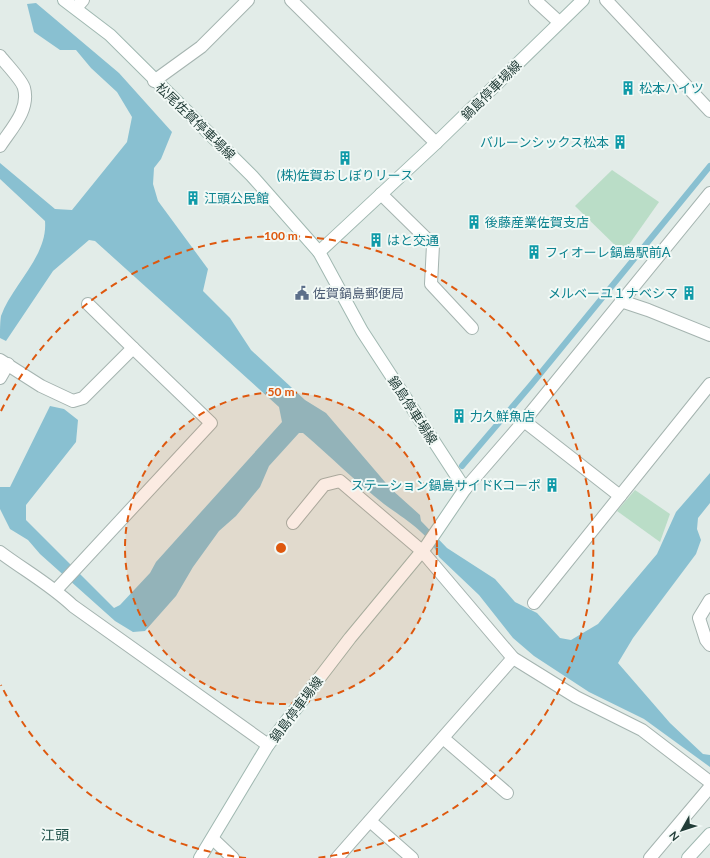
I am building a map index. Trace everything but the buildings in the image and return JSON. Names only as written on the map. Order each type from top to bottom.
[{"type":"street","name":"松尾佐賀停車場線","points":[[64,0],[80,4],[154,81],[252,176],[319,252]]},
{"type":"street","points":[[154,81],[201,47],[248,0]]},
{"type":"street","points":[[291,0],[436,143]]},
{"type":"street","points":[[536,0],[559,22]]},
{"type":"street","name":"鍋島停車場線","points":[[200,858],[213,839],[268,745],[350,638],[438,530],[465,488],[362,331],[319,252],[436,143],[583,0]]},
{"type":"street","points":[[606,0],[710,111]]},
{"type":"street","points":[[0,56],[24,87],[25,102],[21,114],[0,146]]},
{"type":"street","points":[[465,488],[524,421],[710,193]]},
{"type":"street","points":[[381,194],[433,245],[431,284],[472,328]]},
{"type":"street","points":[[621,301],[648,310],[710,335]]},
{"type":"street","points":[[59,587],[211,423],[88,304]]},
{"type":"street","points":[[0,378],[4,362],[41,386],[72,401],[83,398],[133,348]]},
{"type":"street","points":[[534,603],[710,384]]},
{"type":"street","points":[[524,421],[620,496]]},
{"type":"street","points":[[293,523],[324,485],[340,481],[424,548],[513,658],[576,698],[642,730],[710,782]]},
{"type":"street","points":[[0,552],[43,584],[59,587],[73,606],[268,745]]},
{"type":"street","points":[[710,600],[699,618],[706,640],[710,645]]},
{"type":"street","points":[[337,858],[513,658]]},
{"type":"street","points":[[443,738],[507,793]]},
{"type":"street","points":[[650,858],[710,787]]},
{"type":"street","points":[[370,821],[412,858]]},
{"type":"street","points":[[692,854],[710,834]]},
{"type":"street","points":[[213,839],[233,858]]},
{"type":"green space","points":[[612,170],[659,202],[623,253],[575,206]]},
{"type":"green space","points":[[635,490],[670,514],[660,542],[617,511]]},
{"type":"water","points":[[36,3],[119,73],[172,132],[161,159],[154,168],[153,184],[158,201],[208,269],[203,291],[230,318],[251,350],[305,400],[326,413],[391,489],[420,515],[421,521],[447,548],[495,579],[515,602],[537,613],[560,638],[571,640],[598,624],[657,554],[676,512],[710,473],[710,503],[698,518],[697,529],[701,540],[696,554],[633,638],[618,663],[670,723],[703,754],[710,755],[710,767],[644,719],[589,692],[534,656],[513,638],[479,595],[439,557],[435,548],[416,527],[374,496],[303,433],[299,433],[269,466],[260,487],[236,516],[219,531],[193,567],[176,596],[145,631],[133,632],[115,621],[40,554],[28,540],[10,529],[0,509],[0,487],[10,487],[50,406],[64,409],[78,420],[76,442],[26,505],[26,520],[114,608],[120,605],[150,573],[156,562],[282,422],[279,407],[95,241],[89,240],[53,271],[6,341],[0,338],[1,316],[6,304],[28,270],[41,246],[45,221],[0,179],[0,163],[55,209],[72,210],[127,142],[132,117],[117,92],[91,68],[76,50],[60,50],[34,32],[27,4]]},
{"type":"waterway","points":[[462,466],[531,385],[710,166]]},
{"type":"place","name":"松本ハイツ","points":[[628,88]]},
{"type":"place","name":"バルーンシックス松本","points":[[620,142]]},
{"type":"place","name":"(株)佐賀おしぼりリース","points":[[345,158]]},
{"type":"place","name":"江頭公民館","points":[[193,198]]},
{"type":"place","name":"後藤産業佐賀支店","points":[[474,222]]},
{"type":"place","name":"はと交通","points":[[376,240]]},
{"type":"place","name":"フィオーレ鍋島駅前A","points":[[534,252]]},
{"type":"place","name":"佐賀鍋島郵便局","points":[[302,293]]},
{"type":"place","name":"メルベーユ１ナベシマ","points":[[689,293]]},
{"type":"place","name":"力久鮮魚店","points":[[459,416]]},
{"type":"place","name":"ステーション鍋島サイドKコーポ","points":[[552,485]]},
{"type":"district","name":"江頭","points":[[55,835]]}]
